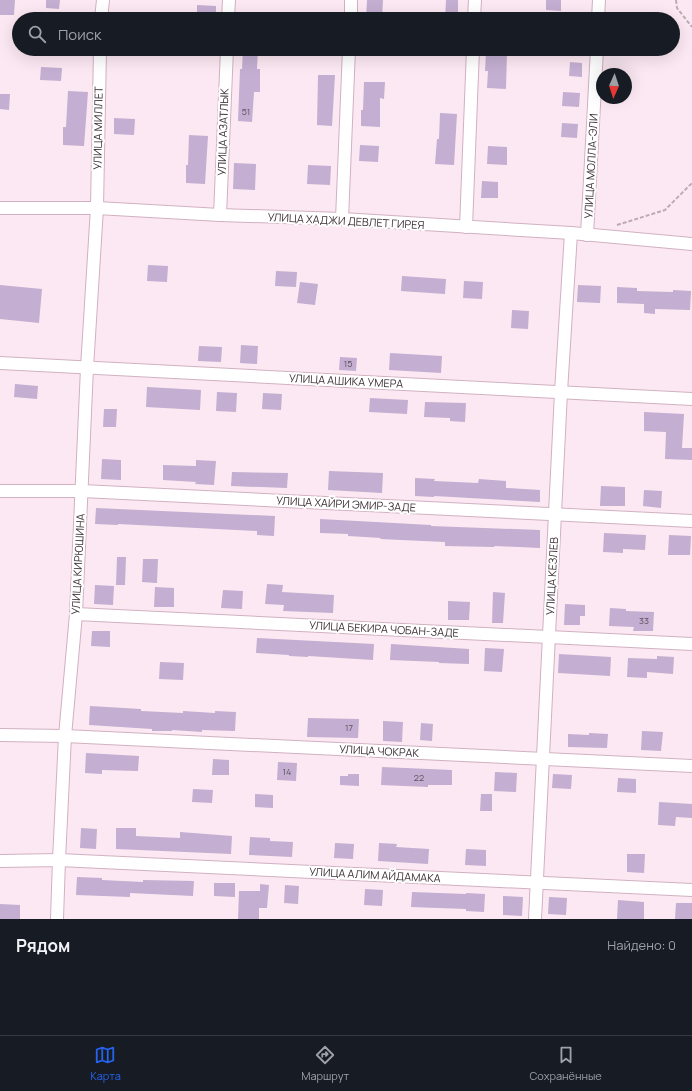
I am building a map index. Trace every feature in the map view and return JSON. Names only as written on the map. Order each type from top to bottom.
[{"type":"street","points":[[102,12],[103,0]]},
{"type":"street","points":[[228,0],[228,12]]},
{"type":"street","points":[[350,12],[351,0]]},
{"type":"street","points":[[474,12],[475,0]]},
{"type":"street","points":[[598,12],[599,0]]},
{"type":"street","name":"УЛИЦА МИЛЛЕТ","points":[[97,208],[100,56]]},
{"type":"street","name":"УЛИЦА АЗАТЛЫК","points":[[220,215],[227,56]]},
{"type":"street","points":[[342,219],[349,56]]},
{"type":"street","points":[[466,227],[473,56]]},
{"type":"street","name":"УЛИЦА МОЛЛА-ЭЛИ","points":[[587,235],[597,56]]},
{"type":"street","name":"УЛИЦА ХАДЖИ ДЕВЛЕТ ГИРЕЯ","points":[[0,208],[97,208],[220,215],[342,219],[571,233],[692,244]]},
{"type":"street","name":"УЛИЦА КИРЮШИНА","points":[[57,919],[66,736],[76,614],[87,368],[97,208]]},
{"type":"street","name":"УЛИЦА КЕЗЛЕВ","points":[[535,919],[561,392],[571,233]]},
{"type":"street","name":"УЛИЦА АШИКА УМЕРА","points":[[0,363],[692,399]]},
{"type":"street","name":"УЛИЦА ХАЙРИ ЭМИР-ЗАДЕ","points":[[0,491],[82,491],[692,521]]},
{"type":"street","name":"УЛИЦА БЕКИРА ЧОБАН-ЗАДЕ","points":[[76,614],[692,644]]},
{"type":"street","name":"УЛИЦА ЧОКРАК","points":[[0,735],[66,736],[692,766]]},
{"type":"street","name":"УЛИЦА АЛИМ АЙДАМАКА","points":[[0,861],[59,860],[692,890]]},
{"type":"path","points":[[676,0],[677,8],[692,27]]},
{"type":"path","points":[[616,226],[665,210],[692,183]]},
{"type":"building","points":[[0,0],[15,0],[14,12],[12,12],[12,15],[0,15]]},
{"type":"building","points":[[46,0],[60,0],[59,9],[46,8]]},
{"type":"building","points":[[367,0],[383,0],[382,12],[366,12]]},
{"type":"building","points":[[446,0],[458,0],[458,12],[445,12]]},
{"type":"building","points":[[546,0],[561,0],[561,11],[546,10]]},
{"type":"building","points":[[197,5],[216,6],[216,12],[197,12]]},
{"type":"building","points":[[243,56],[258,56],[257,69],[260,69],[260,92],[254,92],[252,122],[238,121],[240,69],[242,69]]},
{"type":"building","points":[[486,56],[507,56],[506,89],[487,88],[488,71],[485,71]]},
{"type":"building","points":[[570,62],[582,63],[582,77],[569,76]]},
{"type":"building","points":[[41,67],[62,68],[61,81],[40,80]]},
{"type":"building","points":[[318,75],[335,75],[332,126],[317,125]]},
{"type":"building","points":[[364,82],[385,82],[384,99],[380,98],[380,127],[361,126]]},
{"type":"building","points":[[68,91],[88,92],[84,146],[63,145],[63,127],[66,127]]},
{"type":"building","points":[[563,92],[580,93],[579,107],[562,106]]},
{"type":"building","points":[[0,94],[10,94],[9,110],[0,109]]},
{"type":"building","points":[[440,113],[457,114],[454,165],[435,164],[437,139],[439,139]]},
{"type":"building","points":[[114,118],[135,119],[134,135],[114,134]]},
{"type":"building","points":[[562,123],[578,124],[577,138],[561,137]]},
{"type":"building","points":[[189,135],[208,136],[205,184],[186,183]]},
{"type":"building","points":[[360,145],[379,146],[378,162],[359,161]]},
{"type":"building","points":[[488,146],[507,147],[507,165],[487,164]]},
{"type":"building","points":[[234,163],[256,164],[255,190],[233,189]]},
{"type":"building","points":[[308,165],[331,166],[330,185],[307,184]]},
{"type":"building","points":[[482,181],[498,182],[498,198],[481,198]]},
{"type":"building","points":[[148,265],[168,266],[167,282],[147,281]]},
{"type":"building","points":[[276,271],[297,272],[296,287],[275,286]]},
{"type":"building","points":[[402,276],[446,279],[445,294],[401,291]]},
{"type":"building","points":[[464,281],[483,282],[482,299],[463,298]]},
{"type":"building","points":[[300,282],[318,284],[315,305],[297,303]]},
{"type":"building","points":[[0,285],[42,289],[39,323],[0,319]]},
{"type":"building","points":[[578,285],[601,286],[600,303],[577,302]]},
{"type":"building","points":[[617,287],[637,288],[637,291],[691,291],[690,310],[655,309],[655,314],[644,313],[644,304],[617,303]]},
{"type":"building","points":[[512,310],[529,311],[528,329],[511,328]]},
{"type":"building","points":[[241,345],[258,346],[257,364],[240,363]]},
{"type":"building","points":[[199,346],[222,347],[221,362],[198,361]]},
{"type":"building","points":[[390,353],[442,356],[441,373],[389,370]]},
{"type":"building","points":[[340,357],[357,358],[356,371],[339,370]]},
{"type":"building","points":[[15,384],[38,386],[37,399],[14,397]]},
{"type":"building","points":[[147,387],[201,390],[200,410],[146,407]]},
{"type":"building","points":[[217,392],[237,393],[236,412],[216,411]]},
{"type":"building","points":[[263,393],[282,394],[281,410],[262,409]]},
{"type":"building","points":[[370,398],[408,400],[407,414],[369,412]]},
{"type":"building","points":[[425,402],[466,403],[465,422],[450,421],[450,418],[424,417]]},
{"type":"building","points":[[104,409],[117,409],[116,427],[103,427]]},
{"type":"building","points":[[644,412],[684,414],[682,448],[692,448],[692,460],[665,459],[666,432],[644,431]]},
{"type":"building","points":[[102,459],[121,460],[121,480],[101,479]]},
{"type":"building","points":[[196,460],[216,461],[214,485],[195,484],[196,482],[163,480],[163,465],[196,466]]},
{"type":"building","points":[[329,471],[383,473],[382,493],[328,490]]},
{"type":"building","points":[[232,472],[288,473],[287,488],[231,486]]},
{"type":"building","points":[[415,478],[435,479],[434,481],[478,483],[479,479],[506,481],[506,488],[540,490],[540,502],[415,496]]},
{"type":"building","points":[[601,486],[625,487],[625,506],[600,506]]},
{"type":"building","points":[[644,490],[662,491],[661,508],[643,506]]},
{"type":"building","points":[[96,508],[275,516],[274,536],[257,535],[257,531],[95,524]]},
{"type":"building","points":[[320,519],[431,526],[540,530],[540,548],[445,546],[445,542],[380,539],[381,538],[348,536],[348,534],[320,533]]},
{"type":"building","points":[[604,533],[646,535],[645,550],[623,549],[623,553],[603,552]]},
{"type":"building","points":[[669,535],[691,536],[690,555],[668,555]]},
{"type":"building","points":[[117,557],[126,557],[125,585],[116,585]]},
{"type":"building","points":[[143,559],[158,559],[157,583],[142,582]]},
{"type":"building","points":[[267,584],[283,585],[282,592],[334,595],[333,613],[283,611],[284,605],[265,604]]},
{"type":"building","points":[[95,585],[114,586],[113,605],[94,604]]},
{"type":"building","points":[[155,587],[174,588],[174,607],[154,607]]},
{"type":"building","points":[[223,590],[243,591],[242,609],[221,608]]},
{"type":"building","points":[[493,592],[505,593],[503,623],[492,623]]},
{"type":"building","points":[[448,601],[470,602],[469,620],[448,620]]},
{"type":"building","points":[[565,604],[585,605],[585,616],[580,616],[580,625],[564,625]]},
{"type":"building","points":[[610,608],[626,609],[626,611],[654,612],[653,631],[633,631],[634,627],[609,626]]},
{"type":"building","points":[[92,631],[110,631],[110,647],[91,646]]},
{"type":"building","points":[[257,638],[374,644],[373,660],[256,653]]},
{"type":"building","points":[[391,644],[469,649],[469,664],[390,660]]},
{"type":"building","points":[[485,648],[504,649],[502,672],[484,671]]},
{"type":"building","points":[[559,654],[611,657],[610,676],[558,673]]},
{"type":"building","points":[[657,656],[674,657],[673,674],[647,672],[647,678],[627,677],[628,658],[657,659]]},
{"type":"building","points":[[160,662],[184,663],[183,680],[159,679]]},
{"type":"building","points":[[90,706],[183,713],[183,711],[215,713],[215,711],[236,712],[235,731],[152,731],[152,729],[89,725]]},
{"type":"building","points":[[308,718],[359,719],[358,738],[307,737]]},
{"type":"building","points":[[383,721],[403,722],[402,742],[383,741]]},
{"type":"building","points":[[421,723],[433,724],[432,741],[420,740]]},
{"type":"building","points":[[642,731],[663,732],[661,751],[641,750]]},
{"type":"building","points":[[589,733],[608,734],[607,748],[568,747],[568,734],[589,735]]},
{"type":"building","points":[[86,753],[139,756],[138,771],[102,770],[102,774],[85,773]]},
{"type":"building","points":[[213,759],[229,760],[229,775],[212,775]]},
{"type":"building","points":[[278,762],[297,763],[296,781],[277,780]]},
{"type":"building","points":[[382,767],[452,770],[452,785],[428,785],[428,787],[381,785]]},
{"type":"building","points":[[495,772],[517,773],[516,792],[494,791]]},
{"type":"building","points":[[348,774],[359,774],[359,786],[340,785],[340,776],[348,776]]},
{"type":"building","points":[[553,774],[572,775],[571,789],[552,788]]},
{"type":"building","points":[[618,778],[636,779],[636,793],[617,792]]},
{"type":"building","points":[[193,789],[213,790],[212,803],[192,802]]},
{"type":"building","points":[[255,794],[273,795],[273,808],[255,807]]},
{"type":"building","points":[[481,794],[492,794],[492,811],[480,811]]},
{"type":"building","points":[[659,802],[692,804],[692,818],[676,817],[675,826],[658,825]]},
{"type":"building","points":[[81,828],[97,829],[96,849],[80,848]]},
{"type":"building","points":[[116,828],[136,828],[136,836],[180,838],[180,832],[232,836],[231,854],[116,849]]},
{"type":"building","points":[[250,837],[270,838],[270,841],[293,842],[292,857],[249,855]]},
{"type":"building","points":[[335,843],[354,844],[353,859],[334,858]]},
{"type":"building","points":[[379,843],[397,844],[396,847],[429,849],[428,864],[378,861]]},
{"type":"building","points":[[466,849],[486,850],[486,866],[465,865]]},
{"type":"building","points":[[627,854],[645,854],[644,873],[627,872]]},
{"type":"building","points":[[77,877],[143,882],[143,880],[194,881],[193,896],[130,893],[130,897],[76,895]]},
{"type":"building","points":[[214,883],[235,883],[235,897],[214,896]]},
{"type":"building","points":[[260,884],[269,885],[267,908],[259,908],[259,919],[238,919],[239,891],[260,891]]},
{"type":"building","points":[[285,885],[299,886],[298,904],[284,903]]},
{"type":"building","points":[[365,889],[383,890],[382,906],[364,905]]},
{"type":"building","points":[[412,892],[485,894],[484,912],[466,911],[466,909],[411,907]]},
{"type":"building","points":[[503,896],[523,897],[522,916],[503,915]]},
{"type":"building","points":[[549,897],[567,898],[566,915],[548,914]]},
{"type":"building","points":[[618,900],[644,902],[644,919],[617,919]]},
{"type":"building","points":[[676,903],[692,903],[692,919],[675,919]]},
{"type":"building","points":[[0,904],[20,905],[20,919],[0,919]]}]
